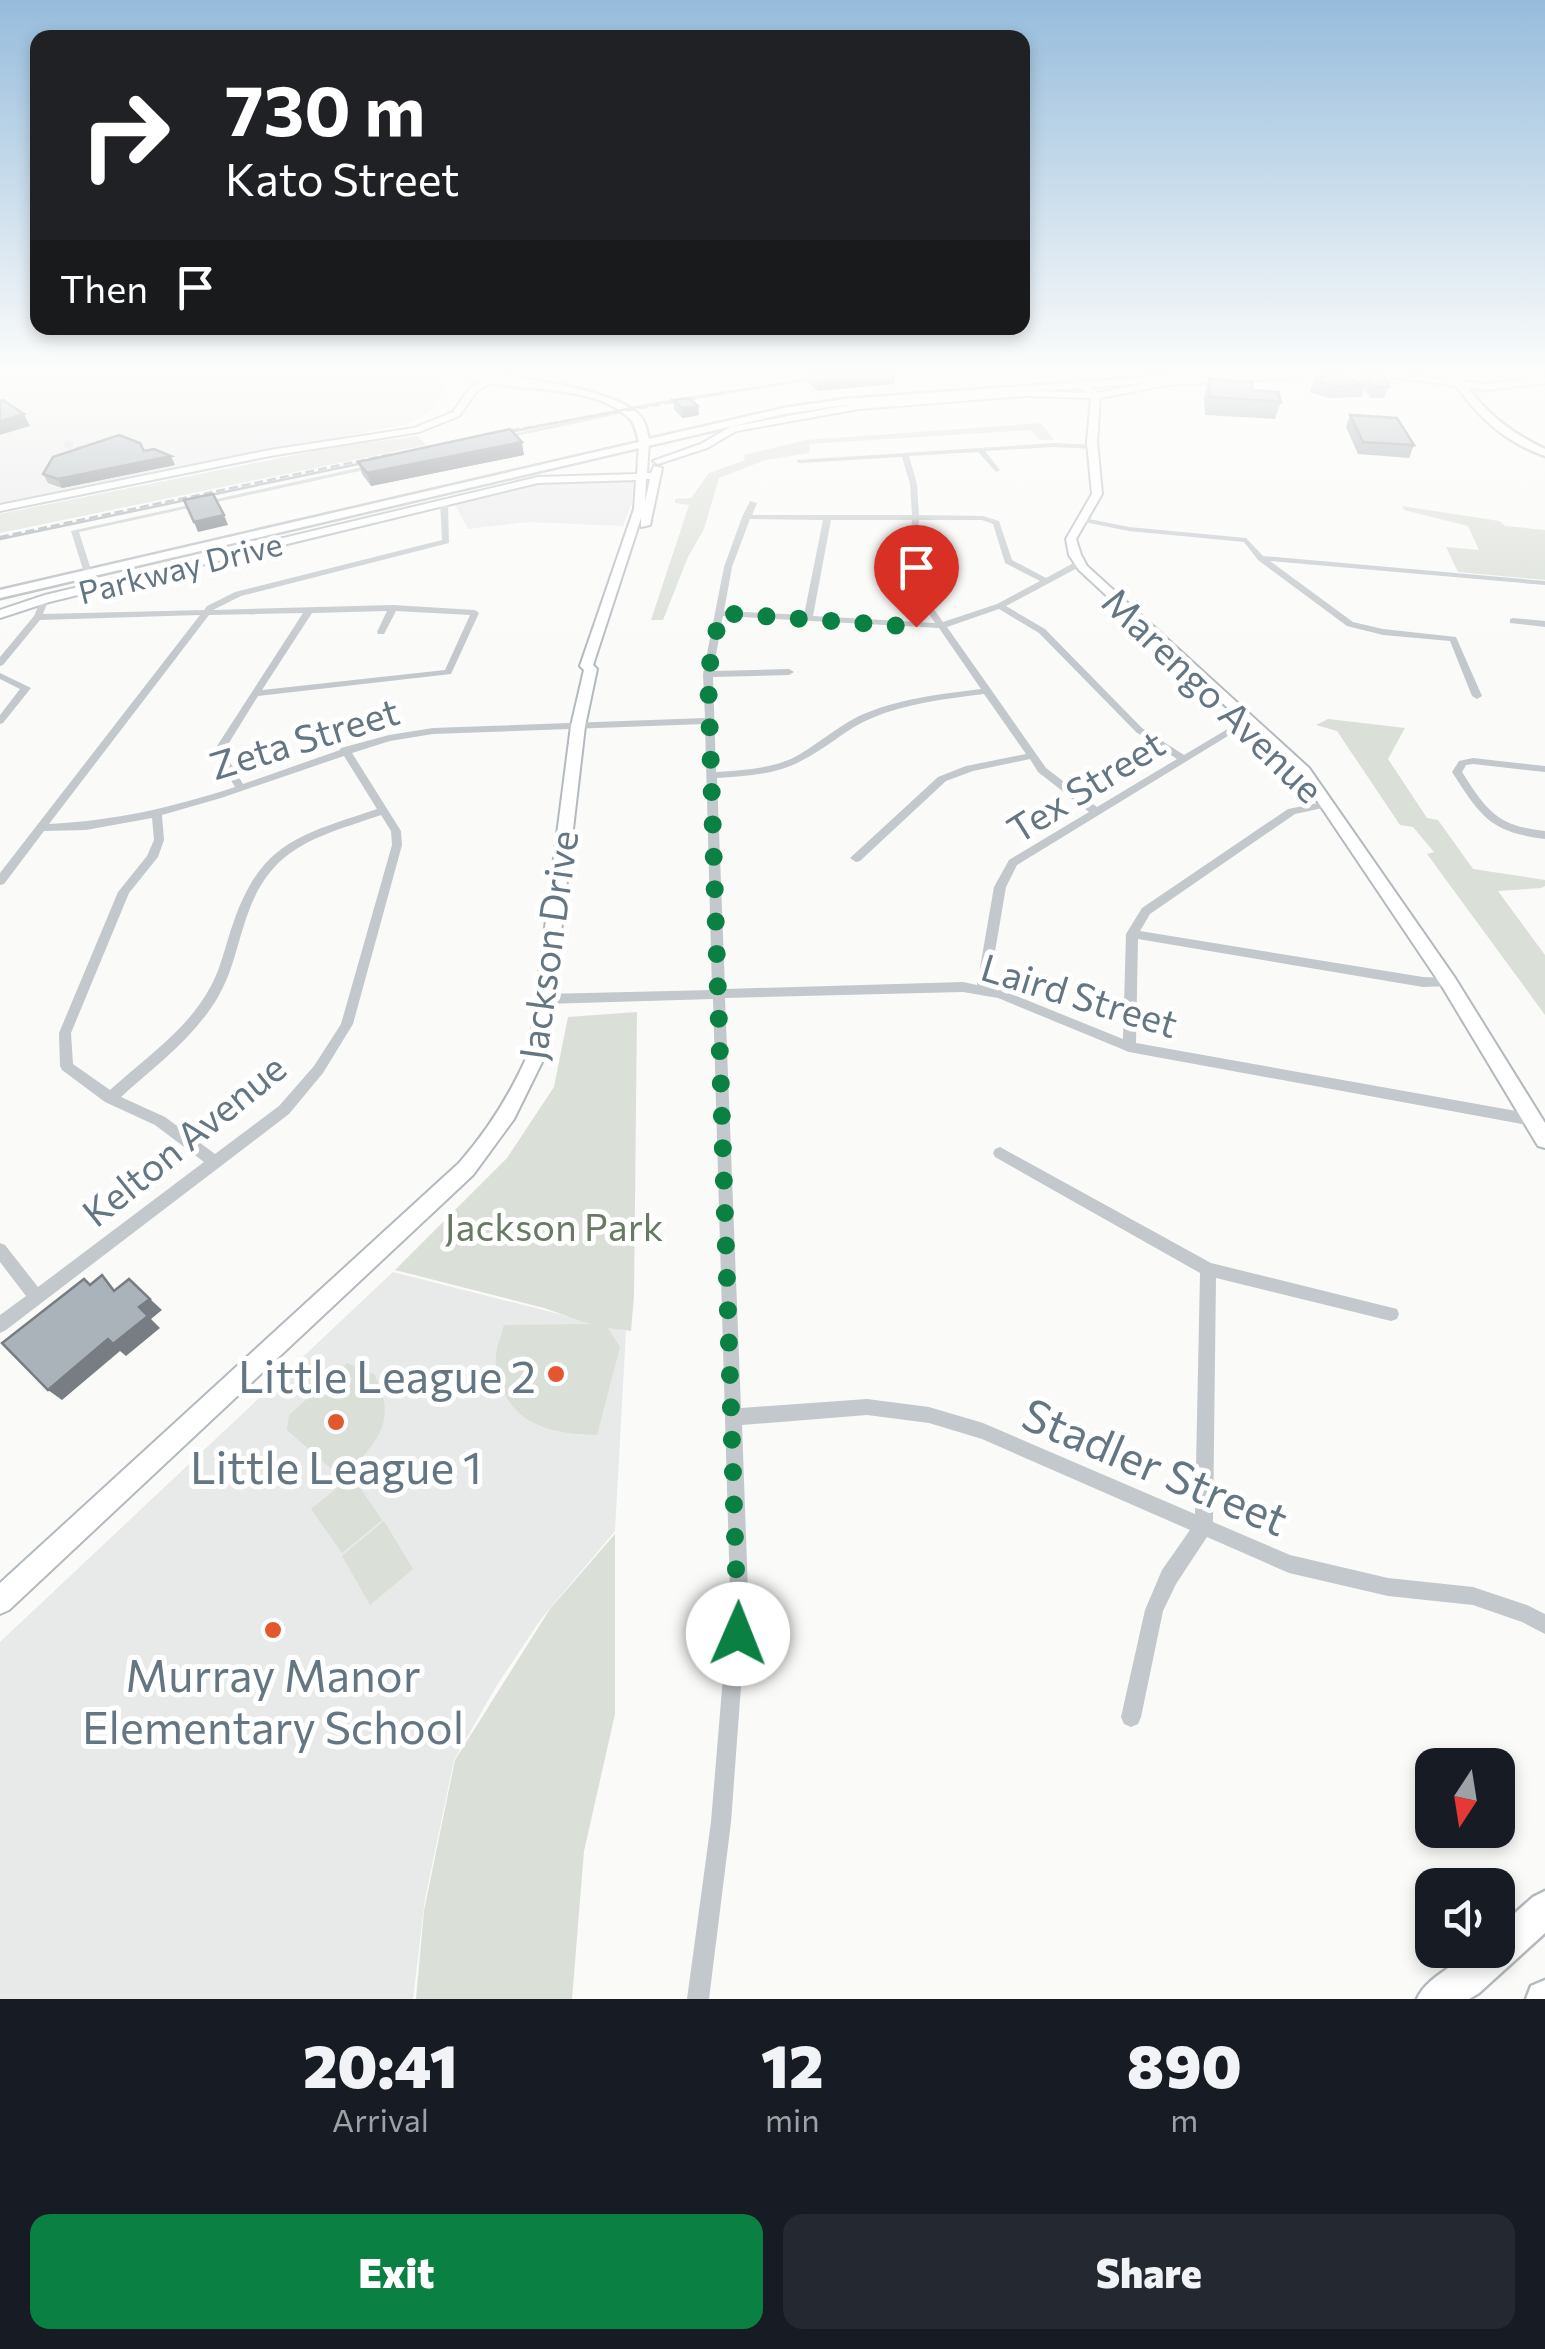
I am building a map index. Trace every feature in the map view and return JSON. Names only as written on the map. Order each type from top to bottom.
[{"type":"main road","points":[[0,594],[517,467]]},
{"type":"main road","points":[[0,586],[87,570]]},
{"type":"main road","points":[[1435,1999],[1466,1980],[1545,1909]]},
{"type":"street","points":[[0,508],[200,467]]},
{"type":"street","points":[[87,570],[75,530],[366,467]]},
{"type":"street","name":"Jackson Drive","points":[[591,669],[586,666],[640,508],[642,467]]},
{"type":"street","name":"Jackson Drive","points":[[591,669],[598,666],[650,510],[656,467]]},
{"type":"street","points":[[911,467],[916,518],[911,578],[940,626],[1032,756],[1056,784],[1095,811]]},
{"type":"street","name":"Marengo Avenue","points":[[1095,467],[1097,494],[1071,539],[1080,563],[1304,770],[1449,982],[1545,1140]]},
{"type":"street","name":"Parkway Drive","points":[[0,614],[547,478],[656,476]]},
{"type":"street","points":[[0,881],[205,614],[238,594],[446,541],[444,502]]},
{"type":"street","points":[[698,1999],[722,1822],[738,1634],[708,722],[708,674],[728,567],[750,510],[827,519],[989,519],[996,523],[1008,561],[1047,582]]},
{"type":"street","points":[[808,619],[827,519]]},
{"type":"street","points":[[1082,520],[1129,529],[1246,540],[1261,558],[1350,624],[1383,632],[1453,639],[1477,696]]},
{"type":"street","points":[[1261,558],[1545,583]]},
{"type":"street","points":[[720,613],[940,626],[1000,606],[1080,563]]},
{"type":"street","points":[[0,663],[38,617],[45,600]]},
{"type":"street","points":[[1000,606],[1042,630],[1139,730],[1182,759]]},
{"type":"street","points":[[38,617],[393,608],[475,613],[448,672],[254,694]]},
{"type":"street","points":[[381,632],[393,608]]},
{"type":"street","points":[[240,786],[226,764],[222,746],[308,610]]},
{"type":"street","points":[[1513,621],[1545,624]]},
{"type":"street","name":"Jackson Drive","points":[[0,1601],[332,1296],[492,1140],[524,1088],[538,1052],[578,726],[591,669]]},
{"type":"street","points":[[708,674],[788,672]]},
{"type":"street","points":[[0,676],[26,688],[0,721]]},
{"type":"street","points":[[710,776],[791,763],[842,728],[872,714],[986,691]]},
{"type":"street","name":"Tex Street","points":[[982,990],[1004,875],[1026,852],[1250,720]]},
{"type":"street","name":"Zeta Street","points":[[41,828],[104,826],[157,815],[345,750],[433,731],[708,722]]},
{"type":"street","name":"Kelton Avenue","points":[[0,1324],[300,1094],[327,1060],[347,1024],[397,846],[396,832],[345,750]]},
{"type":"street","points":[[856,858],[942,779],[970,768],[1032,756]]},
{"type":"street","points":[[1545,769],[1473,760],[1463,763],[1457,772],[1491,822],[1508,830],[1545,835]]},
{"type":"street","points":[[1129,1047],[1132,934],[1146,910],[1292,811],[1328,804]]},
{"type":"street","points":[[110,1098],[194,1020],[210,1000],[222,976],[250,889],[266,866],[296,844],[383,811]]},
{"type":"street","points":[[157,815],[159,840],[155,850],[124,892],[65,1033],[67,1066],[110,1098],[160,1121],[214,1162]]},
{"type":"street","points":[[1132,934],[1422,982],[1449,982]]},
{"type":"street","name":"Laird Street","points":[[545,999],[982,990],[1129,1047],[1533,1120]]},
{"type":"street","points":[[1000,1153],[1208,1270],[1392,1314]]},
{"type":"street","points":[[0,1250],[36,1296]]},
{"type":"street","points":[[1131,1717],[1154,1610],[1168,1577],[1204,1526],[1208,1270]]},
{"type":"street","name":"Stadler Street","points":[[732,1417],[867,1407],[929,1415],[983,1432],[1289,1564],[1388,1588],[1474,1596],[1527,1614],[1545,1625]]},
{"type":"shaded area","points":[[0,467],[187,467],[0,504]]},
{"type":"shaded area","points":[[556,480],[633,481],[632,502],[623,526],[528,522],[468,529],[454,503]]},
{"type":"shaded area","name":"Murray Manor Elementary School","points":[[393,1272],[626,1331],[615,1531],[541,1619],[454,1760],[425,1899],[413,1999],[0,1999],[0,1642]]},
{"type":"green space","points":[[234,467],[318,467],[0,533],[0,514]]},
{"type":"green space","points":[[725,467],[746,467],[719,478],[704,529],[688,557],[663,620],[651,620],[689,505],[675,503],[675,499],[691,498],[709,473]]},
{"type":"green space","points":[[1402,506],[1545,530],[1545,580],[1458,572],[1446,547],[1479,550],[1468,526],[1404,510]]},
{"type":"green space","points":[[1328,719],[1405,728],[1388,759],[1427,818],[1438,820],[1473,869],[1545,880],[1541,888],[1498,891],[1545,955],[1545,1015],[1427,854],[1434,852],[1413,827],[1400,825],[1337,731],[1316,725]]},
{"type":"green space","name":"Jackson Park","points":[[637,1012],[631,1331],[608,1328],[620,1347],[597,1435],[561,1432],[531,1421],[508,1400],[496,1365],[498,1345],[504,1325],[590,1324],[544,1308],[395,1270],[507,1158],[554,1087],[568,1017]]},
{"type":"green space","name":"Little League 1","points":[[347,1363],[374,1374],[385,1407],[374,1442],[344,1480],[287,1430],[289,1415]]},
{"type":"green space","points":[[352,1476],[382,1520],[342,1553],[311,1509]]},
{"type":"green space","points":[[384,1521],[413,1569],[370,1605],[342,1556]]},
{"type":"green space","points":[[615,1534],[615,1714],[584,1851],[572,1999],[416,1999],[424,1911],[455,1760],[550,1609]]},
{"type":"building","points":[[47,467],[116,467],[58,479],[43,474]]},
{"type":"building","points":[[362,467],[396,467],[367,473]]},
{"type":"building","points":[[213,494],[224,515],[194,522],[184,500]]},
{"type":"building","points":[[102,1275],[114,1291],[129,1279],[150,1299],[139,1307],[148,1316],[113,1344],[108,1339],[48,1390],[2,1343],[84,1279],[90,1285]]},
{"type":"tram line","points":[[0,539],[343,467]]},
{"type":"railway","points":[[0,537],[329,467]]},
{"type":"place","name":"Little League 2","points":[[556,1374]]},
{"type":"place","name":"Little League 1","points":[[336,1422]]},
{"type":"place","name":"Murray Manor Elementary School","points":[[273,1630]]},
{"type":"route","points":[[738,1634],[740,1592],[708,674],[720,613],[916,627]]}]
